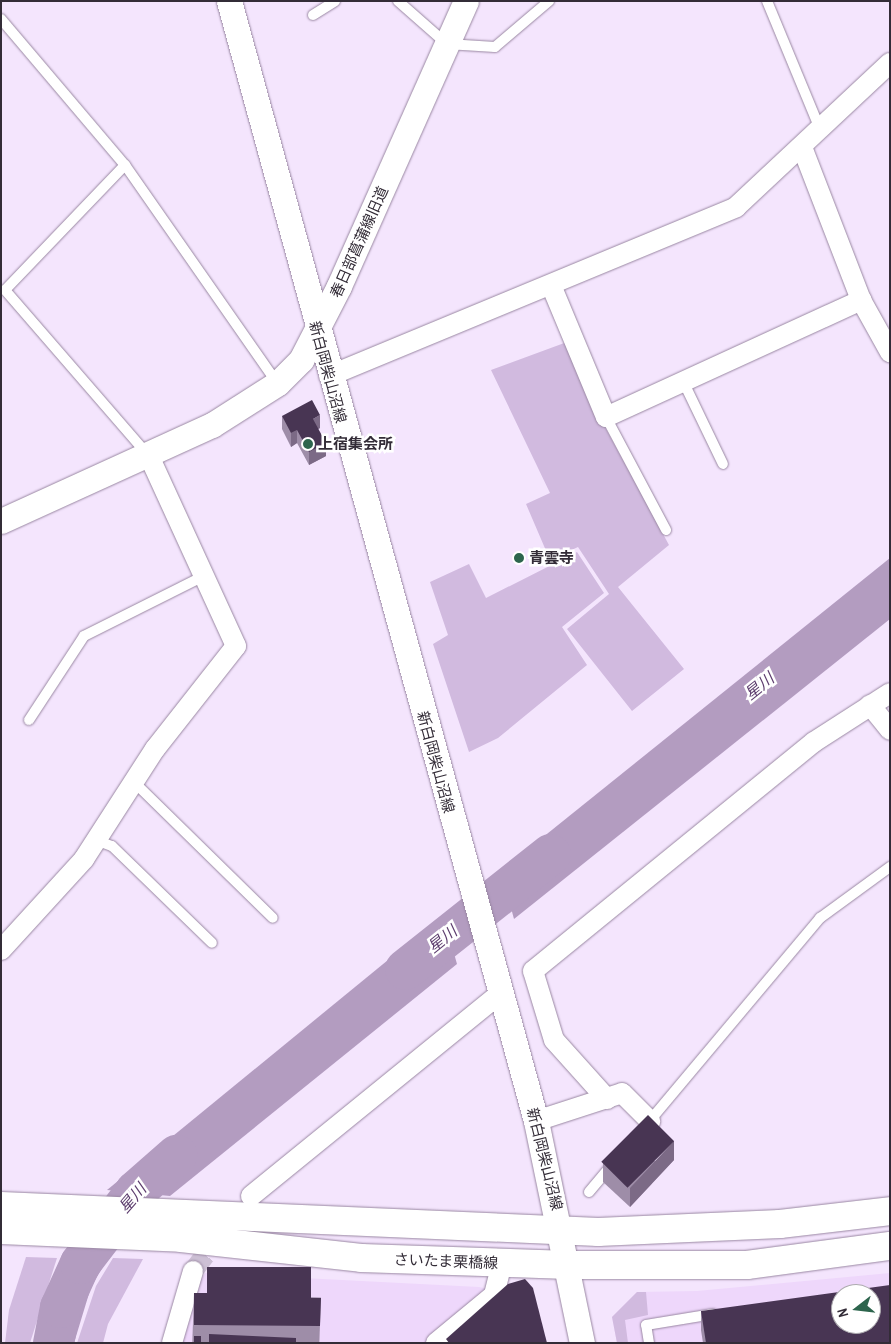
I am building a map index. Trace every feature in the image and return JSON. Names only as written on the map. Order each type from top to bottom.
[{"type":"main road","points":[[1,1206],[202,1217],[562,1232],[732,1228],[890,1211]]},
{"type":"main road","name":"さいたま栗橋線","points":[[1,1230],[181,1238],[361,1258],[569,1265],[747,1265],[890,1246]]},
{"type":"street","name":"新白岡柴山沼線","points":[[229,1],[317,334],[536,1121],[569,1265],[582,1343]]},
{"type":"street","name":"春日部菖蒲線旧道","points":[[1,521],[212,425],[278,383],[301,360],[317,334],[466,1]]},
{"type":"street","points":[[329,376],[736,207],[890,63]]},
{"type":"street","points":[[802,147],[861,300],[890,352]]},
{"type":"street","points":[[551,285],[606,416],[861,300]]},
{"type":"street","points":[[1,950],[96,840],[134,782],[236,646],[148,454]]},
{"type":"street","points":[[607,1099],[554,1040],[533,971],[814,742],[890,694]]},
{"type":"street","points":[[870,705],[890,730]]},
{"type":"street","points":[[251,1196],[498,986]]},
{"type":"street","points":[[536,1121],[622,1093],[644,1128]]},
{"type":"street","points":[[436,1343],[494,1295],[502,1263]]},
{"type":"street","points":[[172,1343],[192,1271]]},
{"type":"lane","points":[[313,16],[334,1]]},
{"type":"lane","points":[[398,1],[447,44],[495,47],[549,1]]},
{"type":"lane","points":[[767,1],[820,129]]},
{"type":"lane","points":[[1,19],[125,165],[278,383]]},
{"type":"lane","points":[[125,165],[5,290],[148,454]]},
{"type":"lane","points":[[683,381],[723,464]]},
{"type":"lane","points":[[606,416],[666,530]]},
{"type":"lane","points":[[29,720],[84,636],[204,576]]},
{"type":"lane","points":[[134,782],[273,918]]},
{"type":"lane","points":[[96,840],[112,846],[212,943]]},
{"type":"lane","points":[[644,1128],[820,918],[890,867]]},
{"type":"lane","points":[[589,1192],[620,1156]]},
{"type":"lane","points":[[649,1343],[646,1325],[730,1312]]},
{"type":"shaded area","points":[[567,342],[599,416],[669,545],[618,587],[684,669],[632,711],[567,629],[609,594],[578,547],[550,560],[526,504],[550,493],[491,370]]},
{"type":"shaded area","points":[[577,552],[604,593],[562,627],[587,665],[498,738],[469,752],[433,644],[448,635],[430,582],[469,564],[486,598]]},
{"type":"shaded area","points":[[26,1257],[57,1258],[30,1343],[5,1343],[9,1310]]},
{"type":"shaded area","points":[[113,1258],[143,1259],[108,1324],[103,1343],[77,1343],[96,1286]]},
{"type":"shaded area","points":[[205,1273],[479,1287],[513,1294],[547,1343],[181,1343],[196,1287]]},
{"type":"shaded area","points":[[890,1273],[890,1343],[617,1343],[612,1317],[637,1292],[697,1291]]},
{"type":"shaded area","points":[[637,1292],[646,1292],[648,1315],[625,1320],[628,1343],[617,1343],[612,1317]]},
{"type":"water","points":[[890,558],[890,619],[514,919],[501,871]]},
{"type":"water","points":[[443,915],[457,964],[170,1196],[107,1190]]},
{"type":"water","points":[[64,1259],[107,1260],[91,1287],[74,1343],[37,1343]]},
{"type":"building","points":[[312,400],[320,415],[313,419],[326,443],[309,452],[297,430],[291,433],[282,416]]},
{"type":"building","points":[[648,1115],[674,1141],[627,1188],[601,1162]]},
{"type":"building","points":[[207,1267],[311,1267],[311,1298],[321,1298],[320,1326],[194,1325],[194,1293],[207,1293]]},
{"type":"building","points":[[525,1279],[533,1288],[547,1343],[449,1343],[446,1339],[508,1284]]},
{"type":"building","points":[[890,1285],[890,1343],[706,1343],[701,1311],[831,1293],[831,1334],[881,1334],[881,1286]]},
{"type":"building","points":[[209,1334],[296,1338],[296,1343],[209,1343]]},
{"type":"building","points":[[194,1336],[201,1336],[201,1343],[194,1343]]},
{"type":"waterway","name":"星川","points":[[405,969],[550,854]]},
{"type":"waterway","name":"星川","points":[[53,1343],[60,1307],[80,1263],[135,1191],[176,1155]]},
{"type":"tunnel","points":[[193,1271],[222,1233]]},
{"type":"place","name":"上宿集会所","points":[[308,444]]},
{"type":"place","name":"青雲寺","points":[[519,558]]}]
